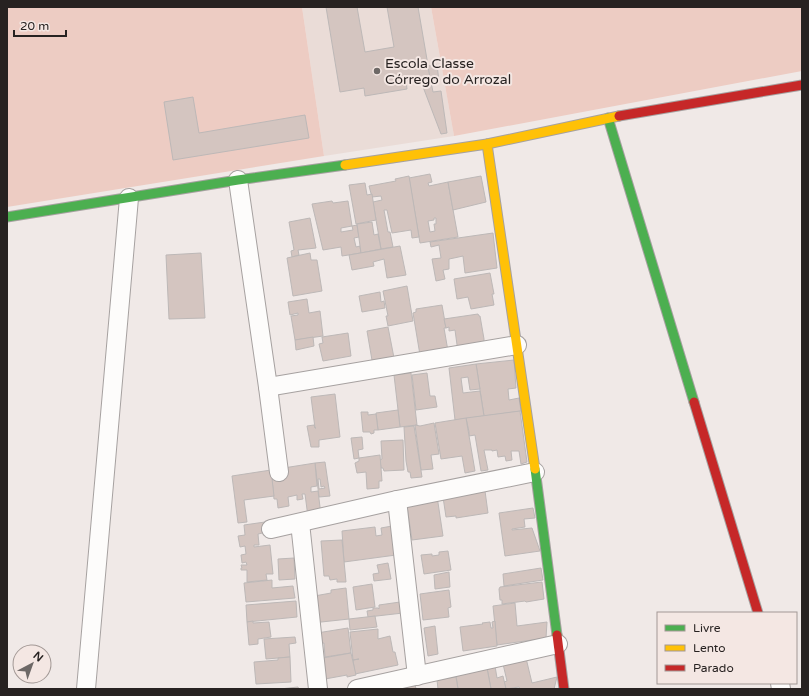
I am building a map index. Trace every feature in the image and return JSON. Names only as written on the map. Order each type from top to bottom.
[{"type":"street","points":[[7,217],[238,180],[487,144],[608,118],[802,85]]},
{"type":"street","points":[[608,118],[758,612]]},
{"type":"street","points":[[487,144],[536,472],[564,689]]},
{"type":"street","points":[[238,180],[279,472]]},
{"type":"street","points":[[86,689],[129,198]]},
{"type":"street","points":[[268,387],[517,345]]},
{"type":"street","points":[[271,529],[398,500],[536,472]]},
{"type":"street","points":[[398,500],[417,676]]},
{"type":"street","points":[[300,523],[318,689]]},
{"type":"street","points":[[357,689],[558,644]]},
{"type":"shaded area","points":[[7,7],[302,7],[324,156],[7,207]]},
{"type":"shaded area","name":"Escola Classe Córrego do Arrozal","points":[[302,7],[431,7],[454,136],[324,156]]},
{"type":"shaded area","points":[[431,7],[802,7],[802,71],[454,136]]},
{"type":"building","points":[[326,7],[357,7],[365,52],[394,47],[387,7],[418,7],[430,77],[406,81],[407,89],[365,96],[364,88],[340,92]]},
{"type":"building","points":[[437,65],[439,81],[431,82],[433,92],[441,91],[447,133],[441,134],[420,79],[430,77],[428,66]]},
{"type":"building","points":[[193,97],[199,133],[305,115],[309,138],[173,160],[164,102]]},
{"type":"building","points":[[430,174],[432,182],[428,183],[429,186],[448,182],[458,237],[420,243],[409,178]],"holes":[[[436,218],[436,224],[434,224],[435,231],[430,232],[428,221]]]},
{"type":"building","points":[[409,176],[419,237],[412,238],[411,230],[392,233],[387,210],[384,210],[388,232],[390,232],[393,247],[381,249],[373,202],[382,200],[381,196],[372,197],[369,186],[396,181],[395,179]]},
{"type":"building","points":[[481,176],[486,202],[453,210],[448,182]]},
{"type":"building","points":[[365,183],[367,195],[372,194],[376,220],[356,224],[349,185]]},
{"type":"building","points":[[332,201],[333,203],[348,201],[352,226],[357,225],[359,237],[354,238],[356,247],[360,246],[361,253],[342,256],[341,247],[323,250],[312,204]],"holes":[[[352,226],[353,230],[341,232],[341,228]]]},
{"type":"building","points":[[310,218],[316,248],[298,250],[299,255],[292,257],[291,251],[294,250],[289,222]]},
{"type":"building","points":[[372,222],[374,235],[378,234],[381,249],[361,253],[357,224]]},
{"type":"building","points":[[493,233],[497,268],[465,273],[463,256],[449,259],[449,269],[443,270],[445,279],[436,281],[432,259],[441,258],[439,245],[431,247],[430,242]]},
{"type":"building","points":[[400,246],[406,275],[387,278],[384,259],[373,262],[374,266],[352,270],[349,255]]},
{"type":"building","points":[[201,253],[205,318],[169,319],[166,255]]},
{"type":"building","points":[[310,253],[311,260],[317,260],[322,291],[293,296],[287,258]]},
{"type":"building","points":[[490,273],[494,294],[492,294],[494,305],[471,309],[468,297],[457,299],[454,279]]},
{"type":"building","points":[[407,286],[413,321],[388,326],[386,316],[388,316],[383,291]]},
{"type":"building","points":[[380,292],[381,302],[384,301],[385,308],[362,312],[359,296]]},
{"type":"building","points":[[307,299],[309,313],[320,311],[323,336],[295,340],[291,316],[298,315],[298,313],[290,315],[288,302]]},
{"type":"building","points":[[442,305],[448,351],[421,361],[413,313],[416,312],[416,309]]},
{"type":"building","points":[[478,314],[480,316],[484,339],[484,350],[458,352],[455,330],[449,331],[449,327],[446,328],[444,319]]},
{"type":"building","points":[[388,327],[395,363],[373,366],[367,331]]},
{"type":"building","points":[[348,333],[351,356],[323,361],[319,344],[323,343],[322,337]]},
{"type":"building","points":[[313,337],[314,346],[296,350],[295,340]]},
{"type":"building","points":[[514,360],[516,388],[508,389],[509,400],[519,398],[521,411],[484,416],[476,364]]},
{"type":"building","points":[[476,364],[480,389],[470,390],[468,377],[461,378],[463,393],[480,391],[484,416],[455,420],[449,368]]},
{"type":"building","points":[[411,373],[417,425],[400,427],[394,375]]},
{"type":"building","points":[[427,373],[430,396],[435,396],[437,407],[416,410],[412,375]]},
{"type":"building","points":[[335,394],[340,437],[319,440],[319,447],[311,447],[307,426],[314,425],[315,428],[311,397]]},
{"type":"building","points":[[398,410],[400,427],[378,430],[376,413]]},
{"type":"building","points":[[520,411],[527,462],[521,464],[519,451],[511,451],[512,460],[506,461],[505,456],[498,457],[497,450],[484,450],[488,470],[481,471],[475,435],[469,436],[466,418]]},
{"type":"building","points":[[361,412],[368,412],[368,415],[376,414],[378,430],[374,430],[374,433],[371,434],[370,432],[363,432]]},
{"type":"building","points":[[466,418],[475,471],[465,473],[462,456],[441,459],[435,423]]},
{"type":"building","points":[[434,423],[439,454],[431,455],[433,469],[421,470],[415,425],[420,426]]},
{"type":"building","points":[[414,426],[422,477],[411,478],[406,461],[404,427]]},
{"type":"building","points":[[362,437],[363,449],[358,450],[359,458],[354,459],[351,438]]},
{"type":"building","points":[[403,440],[404,470],[384,471],[383,468],[381,468],[380,460],[382,459],[381,441]]},
{"type":"building","points":[[380,455],[382,481],[379,481],[379,488],[367,489],[366,472],[357,473],[355,463],[359,461],[359,458]]},
{"type":"building","points":[[325,462],[330,496],[319,497],[315,463]],"holes":[[[318,479],[320,479],[321,487],[324,486],[325,488],[319,489]]]},
{"type":"building","points":[[315,463],[317,486],[311,487],[311,492],[318,491],[321,515],[308,517],[305,494],[302,494],[303,499],[297,500],[297,495],[288,497],[289,506],[278,508],[277,499],[274,499],[271,470]]},
{"type":"building","points":[[271,470],[274,496],[244,500],[247,522],[238,523],[232,476]]},
{"type":"building","points":[[485,491],[488,513],[456,518],[456,516],[446,517],[443,497]]},
{"type":"building","points":[[437,496],[443,536],[412,540],[406,499]]},
{"type":"building","points":[[533,508],[535,518],[524,519],[525,527],[512,530],[532,528],[540,551],[505,556],[499,513]]},
{"type":"building","points":[[265,522],[267,532],[258,534],[259,545],[254,545],[254,547],[270,545],[273,574],[266,574],[267,580],[247,582],[247,570],[241,570],[241,565],[247,565],[246,562],[242,563],[241,555],[246,554],[245,546],[240,547],[238,536],[245,535],[244,525]]},
{"type":"building","points":[[392,526],[396,555],[344,562],[342,531],[375,527],[376,536],[382,535],[381,528]]},
{"type":"building","points":[[342,540],[346,582],[337,582],[337,579],[330,580],[329,576],[324,576],[321,541]]},
{"type":"building","points":[[448,551],[451,570],[424,574],[421,555],[439,555],[439,552]]},
{"type":"building","points":[[294,558],[295,579],[279,580],[278,559]]},
{"type":"building","points":[[388,563],[391,579],[374,581],[373,574],[379,573],[377,565]]},
{"type":"building","points":[[541,568],[543,580],[504,586],[503,574]]},
{"type":"building","points":[[449,572],[450,587],[435,589],[434,575]]},
{"type":"building","points":[[272,580],[272,588],[293,586],[295,598],[246,602],[244,583]]},
{"type":"building","points":[[542,582],[544,599],[502,604],[502,600],[500,600],[500,587]]},
{"type":"building","points":[[372,584],[375,607],[356,610],[353,587]]},
{"type":"building","points":[[346,588],[349,619],[312,623],[309,597],[331,593],[331,590]]},
{"type":"building","points":[[449,590],[451,607],[448,608],[449,617],[423,620],[420,594]]},
{"type":"building","points":[[296,601],[297,617],[247,622],[246,605]]},
{"type":"building","points":[[400,602],[403,613],[368,617],[367,611],[373,610],[373,608],[379,609],[379,605]]},
{"type":"building","points":[[515,603],[517,626],[547,622],[546,638],[497,645],[493,606]]},
{"type":"building","points":[[375,616],[377,627],[350,630],[349,619]]},
{"type":"building","points":[[253,621],[253,623],[269,622],[271,637],[258,639],[258,644],[249,645],[247,622]]},
{"type":"building","points":[[495,621],[497,646],[463,651],[460,627],[490,622],[491,628],[493,628],[492,622]]},
{"type":"building","points":[[435,626],[438,654],[428,656],[424,628]]},
{"type":"building","points":[[348,628],[351,653],[325,657],[324,643],[318,644],[317,633]]},
{"type":"building","points":[[378,629],[378,639],[390,636],[393,652],[395,652],[398,665],[355,674],[350,632]]},
{"type":"building","points":[[295,637],[296,643],[289,644],[290,657],[266,659],[264,639]]},
{"type":"building","points":[[351,653],[356,675],[325,679],[323,658]]},
{"type":"building","points":[[290,657],[291,682],[256,684],[254,662],[278,660],[278,658]]},
{"type":"building","points":[[526,658],[532,683],[557,677],[554,689],[520,689],[519,687],[506,689],[504,682],[507,681],[503,664]]},
{"type":"building","points":[[495,666],[497,678],[503,676],[506,689],[491,689],[487,668]]},
{"type":"building","points":[[487,668],[491,689],[458,689],[456,676]]},
{"type":"building","points":[[456,677],[458,689],[438,689],[437,680]]},
{"type":"building","points":[[415,684],[416,689],[397,689]]},
{"type":"building","points":[[298,687],[299,689],[280,689]]},
{"type":"traffic: fast","points":[[608,118],[694,402]]},
{"type":"traffic: fast","points":[[7,217],[238,180],[345,165]]},
{"type":"traffic: fast","points":[[535,469],[557,635]]},
{"type":"traffic: slow","points":[[345,165],[487,144],[619,116]]},
{"type":"traffic: slow","points":[[487,144],[535,469]]},
{"type":"traffic: jam","points":[[619,116],[802,85]]},
{"type":"traffic: jam","points":[[694,402],[758,612]]},
{"type":"traffic: jam","points":[[557,635],[564,689]]},
{"type":"place","name":"Escola Classe Córrego do Arrozal","points":[[377,71]]}]
